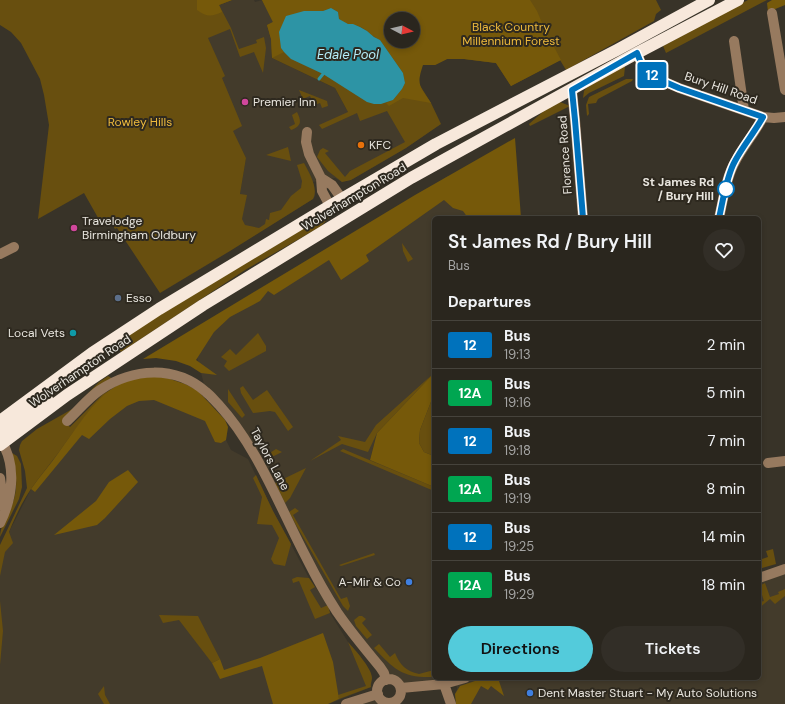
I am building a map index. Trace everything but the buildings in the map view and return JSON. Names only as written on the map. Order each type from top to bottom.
[{"type":"highway","name":"Wolverhampton Road","points":[[0,421],[92,353],[159,309],[338,204],[436,144],[709,0]]},
{"type":"highway","name":"Wolverhampton Road","points":[[0,440],[203,305],[411,178],[637,53],[738,0]]},
{"type":"highway","points":[[631,42],[637,53]]},
{"type":"highway","points":[[566,76],[572,90]]},
{"type":"highway","points":[[326,230],[335,220],[338,204],[344,207],[389,182],[411,178]]},
{"type":"street","points":[[772,13],[785,90]]},
{"type":"street","points":[[734,41],[744,110]]},
{"type":"street","name":"Bury Hill Road","points":[[637,53],[643,68],[656,78],[679,88],[763,117],[785,117]]},
{"type":"street","name":"Florence Road","points":[[572,90],[583,216]]},
{"type":"street","points":[[719,216],[730,172],[734,162],[755,132],[763,117]]},
{"type":"street","points":[[307,132],[306,142],[309,154],[321,178],[332,185],[338,204]]},
{"type":"street","points":[[0,254],[14,247]]},
{"type":"street","name":"Taylors Lane","points":[[67,421],[100,390],[109,384],[134,374],[165,373],[189,381],[206,392],[238,428],[262,470],[309,562],[337,611],[380,667],[386,680]]},
{"type":"street","points":[[0,440],[11,469],[12,487],[9,501],[0,522]]},
{"type":"street","points":[[768,463],[785,461]]},
{"type":"street","points":[[0,478],[2,492],[0,505]]},
{"type":"street","points":[[761,577],[785,569]]},
{"type":"street","points":[[386,680],[395,681],[401,688],[400,696],[394,703],[385,702],[378,694],[379,686],[386,680]]},
{"type":"street","points":[[401,688],[444,684],[458,680]]},
{"type":"street","points":[[444,684],[451,704]]},
{"type":"street","points":[[346,704],[378,694]]},
{"type":"shaded area","points":[[232,0],[254,0],[255,2],[262,0],[274,22],[267,25],[271,39],[272,58],[335,88],[348,112],[366,104],[441,124],[406,148],[351,180],[342,182],[335,178],[313,182],[315,196],[313,199],[232,249],[246,158],[232,131],[204,34],[219,5]]},
{"type":"shaded area","points":[[448,176],[477,216],[432,216],[432,375],[377,433],[370,459],[432,486],[432,680],[761,680],[761,577],[785,569],[785,704],[456,704],[456,681],[400,686],[395,681],[389,679],[337,611],[262,470],[206,392],[194,346],[234,309]]},
{"type":"shaded area","points":[[114,388],[208,401],[225,420],[228,427],[226,440],[231,450],[248,459],[273,511],[309,578],[328,605],[330,613],[348,642],[370,671],[372,678],[371,687],[329,704],[0,704],[0,556],[9,532],[31,489],[70,436]]},
{"type":"shaded area","points":[[379,697],[385,702],[393,702],[394,704],[346,704]]},
{"type":"green space","name":"Rowley Hills","points":[[0,0],[232,0],[219,5],[231,28],[239,49],[257,43],[256,40],[264,37],[266,48],[263,73],[254,52],[240,57],[230,29],[208,38],[225,76],[222,78],[242,126],[233,131],[246,158],[240,194],[247,195],[242,219],[245,225],[259,228],[265,224],[266,219],[269,220],[270,213],[281,210],[291,196],[301,188],[302,181],[297,165],[304,163],[314,185],[315,195],[313,199],[160,293],[117,228],[115,229],[108,218],[101,223],[84,193],[38,219],[49,125],[44,95],[40,79],[21,43],[11,32],[0,25]]},
{"type":"green space","points":[[197,0],[232,0],[219,5],[222,12],[209,16],[197,10]]},
{"type":"green space","points":[[262,0],[656,0],[661,10],[656,14],[654,21],[566,70],[560,60],[511,86],[496,63],[464,59],[447,59],[435,65],[422,65],[419,75],[419,84],[431,103],[441,124],[406,148],[351,180],[342,182],[328,171],[317,157],[320,150],[323,148],[329,151],[325,153],[345,177],[350,171],[405,142],[387,111],[360,121],[357,113],[322,129],[319,125],[348,112],[335,88],[272,58],[271,39],[267,25],[273,22]]},
{"type":"green space","name":"Black Country Millennium Forest","points":[[262,0],[530,0],[561,60],[511,86],[496,63],[464,59],[447,59],[435,65],[423,65],[420,77],[420,86],[431,103],[403,98],[389,106],[386,103],[393,100],[405,83],[403,73],[386,48],[420,48],[420,12],[384,12],[384,46],[380,40],[361,27],[347,24],[339,19],[338,12],[331,8],[319,11],[281,48],[284,52],[272,58],[271,39],[267,25],[273,22]]},
{"type":"green space","points":[[748,0],[767,0],[666,53],[663,46]]},
{"type":"green space","points":[[772,0],[785,0],[785,5],[768,12],[767,3]]},
{"type":"green space","points":[[622,67],[625,67],[624,76],[589,93],[583,98],[584,91],[588,86]]},
{"type":"green space","points":[[626,79],[633,79],[632,81],[598,99],[596,103],[588,104],[589,114],[587,116],[586,105],[589,97]]},
{"type":"green space","points":[[299,90],[327,101],[328,106],[322,108],[320,103],[314,105],[310,96],[303,99]]},
{"type":"green space","points":[[560,102],[570,106],[530,126],[529,124],[546,109]]},
{"type":"green space","points":[[297,112],[300,118],[300,123],[297,127],[291,130],[289,127],[295,124],[292,115]]},
{"type":"green space","points":[[515,138],[521,216],[467,216],[463,211],[453,208],[444,200],[366,255],[369,261],[341,280],[329,260],[274,295],[268,291],[260,301],[230,317],[214,332],[196,360],[217,375],[201,373],[190,366],[176,361],[156,358],[143,359],[415,195]]},
{"type":"green space","points":[[288,147],[291,161],[266,155]]},
{"type":"green space","points":[[333,211],[320,227],[245,270],[121,352],[115,344],[159,315]]},
{"type":"green space","points":[[402,243],[413,259],[408,262],[403,251]]},
{"type":"green space","points":[[258,333],[266,346],[266,351],[229,371],[224,366],[227,361],[221,357],[230,349],[236,355]]},
{"type":"green space","points":[[432,375],[377,433],[368,452],[342,444],[310,461],[341,440],[338,436],[365,442],[376,425]]},
{"type":"green space","points":[[432,375],[432,399],[420,430],[419,443],[424,452],[432,455],[432,486],[370,460],[377,433]]},
{"type":"green space","points":[[108,376],[113,379],[64,421],[70,427],[103,394],[114,388],[98,402],[84,418],[28,494],[9,532],[13,543],[5,552],[0,576],[0,545],[27,488],[25,471],[19,450],[22,441],[37,429],[74,408],[99,382]]},
{"type":"green space","points":[[139,377],[164,377],[197,390],[225,420],[228,427],[226,440],[221,443],[215,442],[205,421],[154,400],[139,401],[127,406],[110,419],[89,439],[82,435],[35,492],[31,489],[96,403],[114,387]]},
{"type":"green space","points":[[243,386],[253,400],[267,390],[293,427],[288,431],[275,412],[270,411],[253,413],[241,393],[240,388]]},
{"type":"green space","points":[[228,389],[245,415],[242,418],[228,402]]},
{"type":"green space","points":[[432,399],[432,455],[424,452],[419,443],[420,430]]},
{"type":"green space","points":[[276,449],[282,452],[274,456],[265,456]]},
{"type":"green space","points":[[343,449],[432,486],[432,490],[340,451]]},
{"type":"green space","points":[[12,453],[17,456],[21,464],[22,487],[19,499],[0,537],[1,529],[16,492],[16,473]]},
{"type":"green space","points":[[306,468],[290,498],[285,503],[275,483]]},
{"type":"green space","points":[[128,470],[138,482],[105,518],[97,525],[54,535],[96,501],[109,482]]},
{"type":"green space","points":[[256,475],[291,544],[285,566],[274,564],[271,559],[279,538],[272,525],[257,524],[262,497],[253,478]]},
{"type":"green space","points":[[295,508],[299,511],[293,515],[341,599],[347,597],[350,606],[348,611],[343,606],[289,512]]},
{"type":"green space","points":[[773,549],[776,564],[761,568],[761,559],[768,557],[766,551]]},
{"type":"green space","points":[[374,553],[375,555],[341,566],[339,565]]},
{"type":"green space","points":[[297,577],[309,578],[315,587],[310,590],[321,608],[328,605],[330,613],[315,619],[299,581],[293,583],[292,579]]},
{"type":"green space","points":[[765,583],[770,597],[779,594],[778,592],[785,589],[785,596],[775,604],[770,599],[761,606],[761,602],[764,601],[761,592],[761,585]]},
{"type":"green space","points":[[0,601],[3,631],[0,665]]},
{"type":"green space","points":[[159,615],[198,616],[220,659],[212,663],[179,620],[163,623]]},
{"type":"green space","points":[[359,616],[366,619],[362,623],[372,635],[367,639],[356,626],[354,620]]},
{"type":"green space","points":[[323,633],[333,662],[339,699],[328,704],[273,704],[262,666],[220,679],[212,663],[220,659],[224,670],[260,658]]},
{"type":"green space","points":[[348,642],[369,669],[372,678],[371,687],[339,699],[338,695],[366,686]]},
{"type":"green space","points":[[379,644],[390,657],[395,653],[401,664],[410,671],[419,674],[432,671],[432,677],[414,676],[400,671],[388,662],[374,648]]},
{"type":"green space","points":[[478,680],[499,680],[504,696],[491,686],[488,690],[481,686],[471,704],[456,704],[455,694],[460,686]]},
{"type":"green space","points":[[104,686],[105,695],[110,704],[104,704],[98,694]]},
{"type":"water","name":"Edale Pool","points":[[331,8],[338,12],[339,19],[348,24],[353,24],[360,27],[380,40],[384,48],[386,48],[403,73],[405,83],[393,100],[381,104],[367,102],[323,74],[291,59],[284,52],[281,48],[279,32],[286,16],[304,11],[323,11]]},
{"type":"waterway","points":[[319,79],[323,74]]},
{"type":"bus line","name":"12","points":[[583,216],[572,90],[637,53],[643,68],[656,78],[679,88],[763,117],[755,132],[734,162],[730,172],[719,216]]},
{"type":"place","name":"Premier Inn","points":[[245,102]]},
{"type":"place","name":"KFC","points":[[361,145]]},
{"type":"place","name":"St James Rd / Bury Hill","points":[[726,189]]},
{"type":"place","name":"Travelodge Birmingham Oldbury","points":[[74,228]]},
{"type":"place","name":"Esso","points":[[118,298]]},
{"type":"place","name":"Local Vets","points":[[73,333]]},
{"type":"place","name":"A-Mir & Co","points":[[409,582]]},
{"type":"place","name":"Dent Master Stuart - My Auto Solutions","points":[[530,693]]}]
